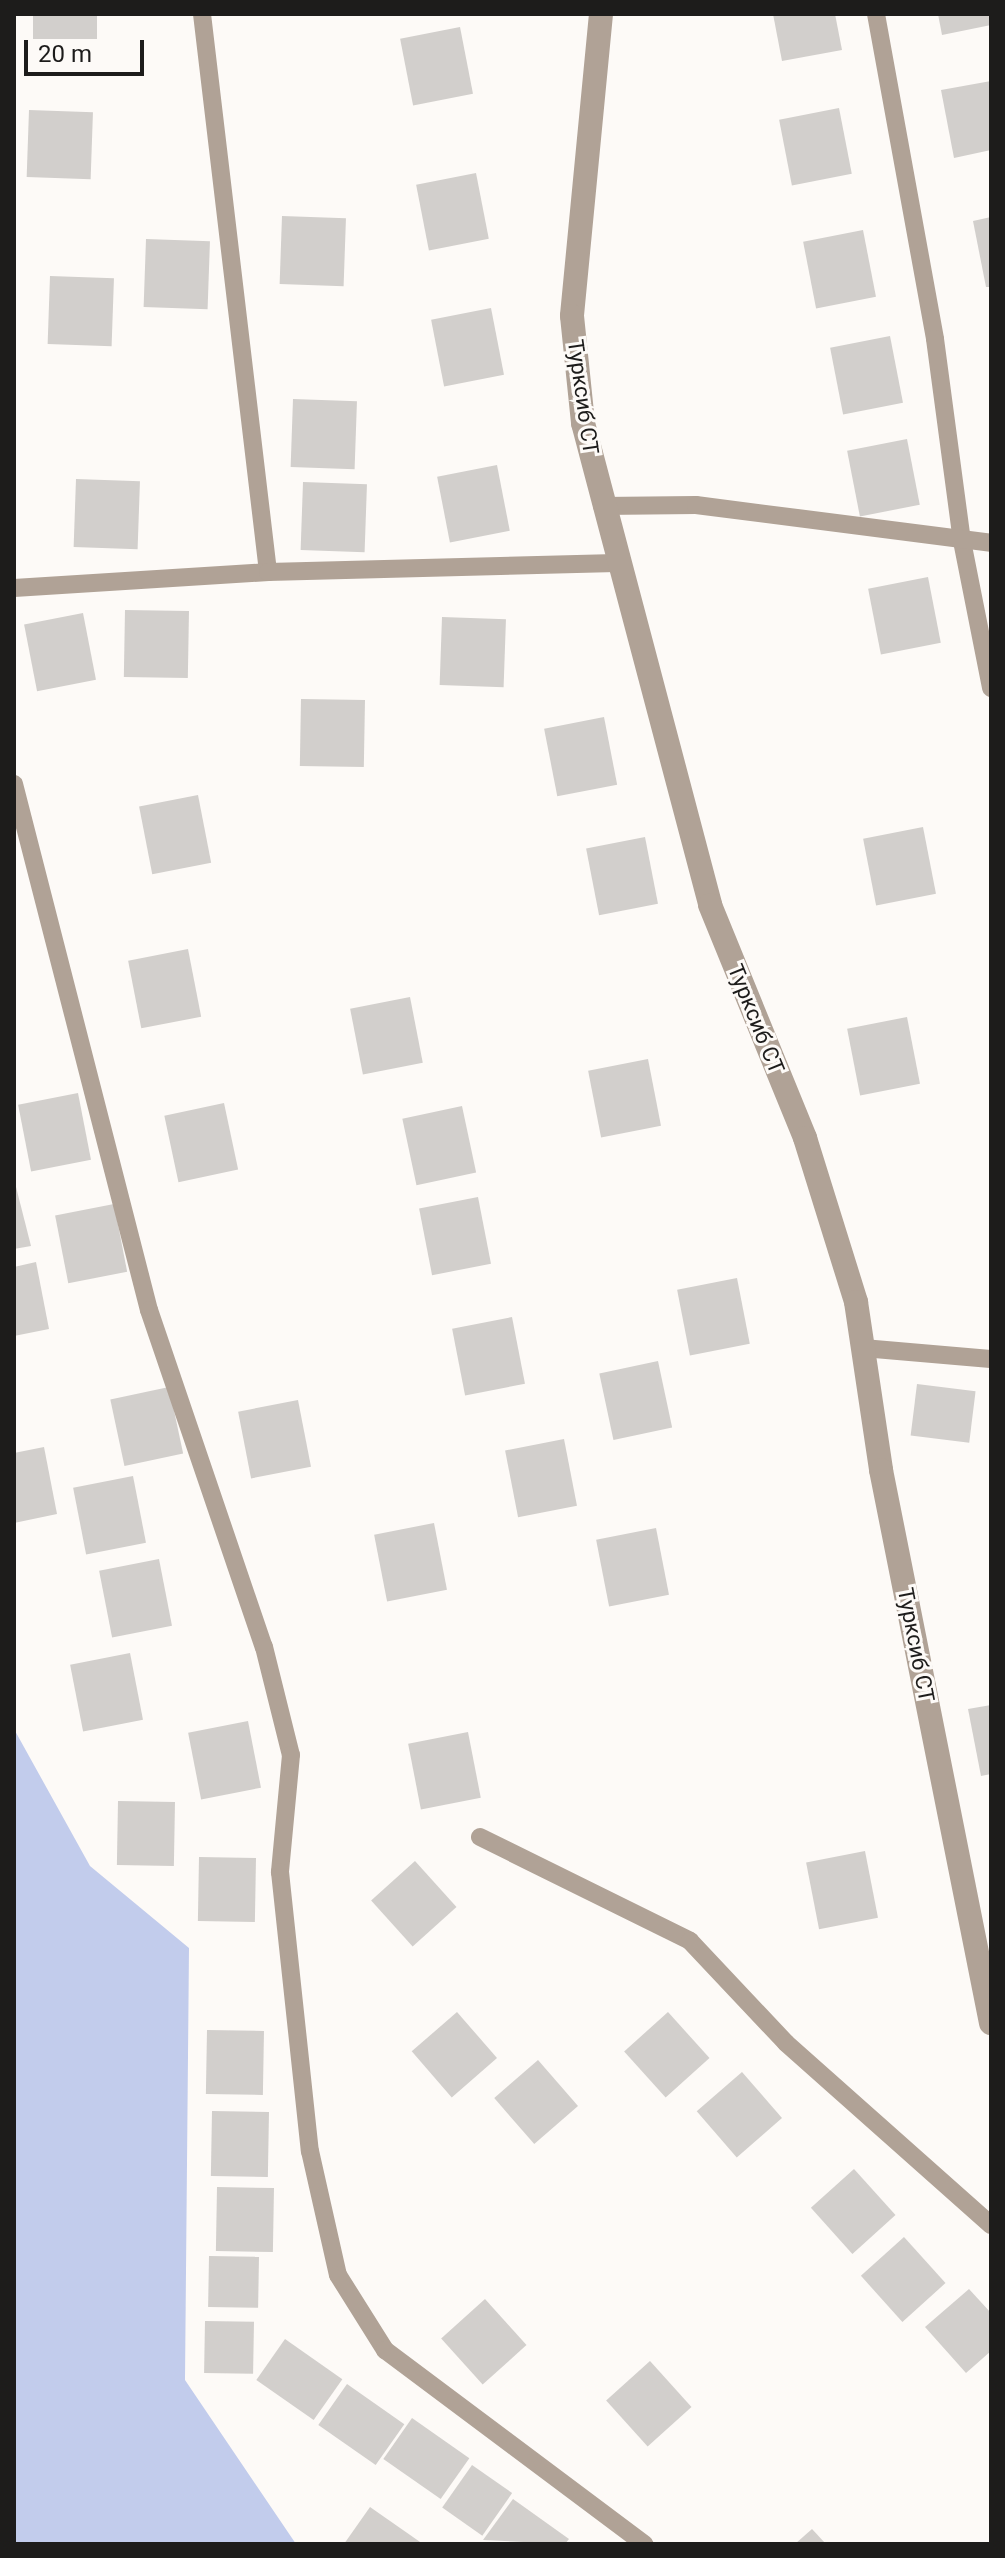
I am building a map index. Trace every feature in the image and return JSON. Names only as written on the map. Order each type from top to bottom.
[{"type":"street","name":"Турксиб СТ","points":[[601,14],[572,316],[583,423],[616,563],[710,905],[805,1138],[856,1302],[881,1470],[991,2023]]},
{"type":"lane","points":[[202,14],[268,572]]},
{"type":"lane","points":[[876,14],[935,339],[962,541],[991,688]]},
{"type":"lane","points":[[602,506],[696,505],[991,543]]},
{"type":"lane","points":[[14,588],[268,572],[616,563]]},
{"type":"lane","points":[[14,784],[149,1310],[264,1647],[291,1755],[280,1872],[310,2151],[338,2275],[385,2350],[644,2544]]},
{"type":"lane","points":[[863,1348],[991,1359]]},
{"type":"lane","points":[[480,1837],[690,1941],[786,2043],[991,2225]]},
{"type":"shaded area","points":[[14,1729],[90,1866],[189,1948],[185,2380],[296,2544],[14,2544]]},
{"type":"building","points":[[33,14],[97,14],[97,39],[33,39]]},
{"type":"building","points":[[773,14],[835,14],[842,50],[782,61]]},
{"type":"building","points":[[938,14],[991,14],[991,25],[942,35]]},
{"type":"building","points":[[460,27],[473,94],[413,105],[400,39]]},
{"type":"building","points":[[991,81],[991,150],[954,158],[941,90]]},
{"type":"building","points":[[839,108],[852,174],[792,185],[779,120]]},
{"type":"building","points":[[29,110],[93,112],[91,179],[27,177]]},
{"type":"building","points":[[476,173],[489,239],[429,250],[416,185]]},
{"type":"building","points":[[282,216],[346,218],[344,286],[280,284]]},
{"type":"building","points":[[991,217],[991,287],[986,287],[973,221]]},
{"type":"building","points":[[863,230],[876,297],[816,308],[803,242]]},
{"type":"building","points":[[146,239],[210,241],[208,309],[144,307]]},
{"type":"building","points":[[50,276],[114,278],[112,346],[48,344]]},
{"type":"building","points":[[491,308],[504,375],[444,386],[431,320]]},
{"type":"building","points":[[890,336],[903,403],[843,414],[830,348]]},
{"type":"building","points":[[293,399],[357,401],[355,469],[291,467]]},
{"type":"building","points":[[907,439],[920,505],[860,516],[847,451]]},
{"type":"building","points":[[497,465],[510,531],[450,542],[437,477]]},
{"type":"building","points":[[76,479],[140,481],[138,549],[74,547]]},
{"type":"building","points":[[303,482],[367,484],[365,552],[301,550]]},
{"type":"building","points":[[928,577],[941,643],[881,654],[868,589]]},
{"type":"building","points":[[125,610],[189,611],[188,678],[124,677]]},
{"type":"building","points":[[83,613],[96,680],[37,691],[24,624]]},
{"type":"building","points":[[442,617],[506,619],[504,687],[440,685]]},
{"type":"building","points":[[301,699],[365,700],[364,767],[300,766]]},
{"type":"building","points":[[604,717],[617,785],[557,796],[544,729]]},
{"type":"building","points":[[198,795],[211,863],[152,874],[139,806]]},
{"type":"building","points":[[923,827],[936,894],[876,905],[863,839]]},
{"type":"building","points":[[645,837],[658,904],[599,915],[586,848]]},
{"type":"building","points":[[188,949],[201,1017],[141,1028],[128,961]]},
{"type":"building","points":[[410,997],[423,1063],[363,1074],[350,1009]]},
{"type":"building","points":[[907,1017],[920,1084],[860,1095],[847,1029]]},
{"type":"building","points":[[648,1059],[661,1126],[601,1137],[588,1071]]},
{"type":"building","points":[[78,1093],[91,1160],[31,1171],[18,1105]]},
{"type":"building","points":[[224,1103],[238,1170],[178,1182],[164,1116]]},
{"type":"building","points":[[462,1106],[476,1173],[416,1185],[402,1119]]},
{"type":"building","points":[[14,1179],[31,1246],[14,1249]]},
{"type":"building","points":[[478,1197],[491,1264],[432,1275],[419,1208]]},
{"type":"building","points":[[114,1204],[127,1272],[68,1283],[55,1215]]},
{"type":"building","points":[[36,1262],[49,1329],[14,1336],[14,1267]]},
{"type":"building","points":[[737,1278],[750,1344],[690,1355],[677,1290]]},
{"type":"building","points":[[512,1317],[525,1384],[465,1395],[452,1329]]},
{"type":"building","points":[[658,1361],[672,1428],[613,1440],[599,1373]]},
{"type":"building","points":[[917,1384],[976,1391],[969,1443],[911,1436]]},
{"type":"building","points":[[169,1387],[183,1454],[124,1466],[110,1399]]},
{"type":"building","points":[[298,1400],[311,1467],[251,1478],[238,1412]]},
{"type":"building","points":[[564,1439],[577,1506],[518,1517],[505,1450]]},
{"type":"building","points":[[44,1447],[57,1514],[14,1523],[14,1453]]},
{"type":"building","points":[[133,1476],[146,1543],[86,1554],[73,1488]]},
{"type":"building","points":[[434,1523],[447,1590],[387,1601],[374,1535]]},
{"type":"building","points":[[656,1528],[669,1595],[609,1606],[596,1540]]},
{"type":"building","points":[[159,1559],[172,1626],[112,1637],[99,1571]]},
{"type":"building","points":[[130,1653],[143,1720],[83,1731],[70,1665]]},
{"type":"building","points":[[991,1705],[991,1774],[981,1776],[968,1709]]},
{"type":"building","points":[[248,1721],[261,1788],[201,1799],[188,1733]]},
{"type":"building","points":[[468,1732],[481,1798],[421,1809],[408,1744]]},
{"type":"building","points":[[118,1801],[175,1802],[174,1866],[117,1865]]},
{"type":"building","points":[[865,1851],[878,1918],[819,1929],[806,1862]]},
{"type":"building","points":[[199,1857],[256,1858],[255,1922],[198,1921]]},
{"type":"building","points":[[415,1861],[456,1907],[413,1947],[371,1900]]},
{"type":"building","points":[[457,2012],[497,2058],[452,2097],[412,2051]]},
{"type":"building","points":[[668,2012],[709,2058],[666,2098],[624,2051]]},
{"type":"building","points":[[207,2030],[264,2031],[263,2095],[206,2094]]},
{"type":"building","points":[[538,2060],[578,2106],[534,2144],[494,2098]]},
{"type":"building","points":[[742,2072],[782,2118],[737,2157],[697,2111]]},
{"type":"building","points":[[212,2111],[269,2112],[268,2177],[211,2176]]},
{"type":"building","points":[[854,2169],[895,2215],[852,2254],[811,2208]]},
{"type":"building","points":[[217,2187],[274,2188],[273,2252],[216,2251]]},
{"type":"building","points":[[904,2237],[945,2283],[902,2322],[861,2276]]},
{"type":"building","points":[[209,2256],[259,2257],[258,2308],[208,2307]]},
{"type":"building","points":[[969,2289],[991,2313],[991,2351],[966,2373],[925,2327]]},
{"type":"building","points":[[485,2299],[526,2345],[483,2385],[441,2338]]},
{"type":"building","points":[[205,2321],[254,2322],[253,2374],[204,2373]]},
{"type":"building","points":[[285,2339],[342,2379],[314,2420],[256,2380]]},
{"type":"building","points":[[650,2361],[691,2407],[648,2447],[606,2400]]},
{"type":"building","points":[[347,2384],[404,2424],[376,2465],[318,2425]]},
{"type":"building","points":[[412,2418],[469,2458],[441,2499],[383,2459]]},
{"type":"building","points":[[472,2465],[512,2493],[482,2536],[442,2508]]},
{"type":"building","points":[[513,2499],[569,2539],[565,2544],[483,2540]]},
{"type":"building","points":[[370,2507],[423,2544],[344,2544]]},
{"type":"building","points":[[812,2529],[826,2544],[795,2544]]}]
